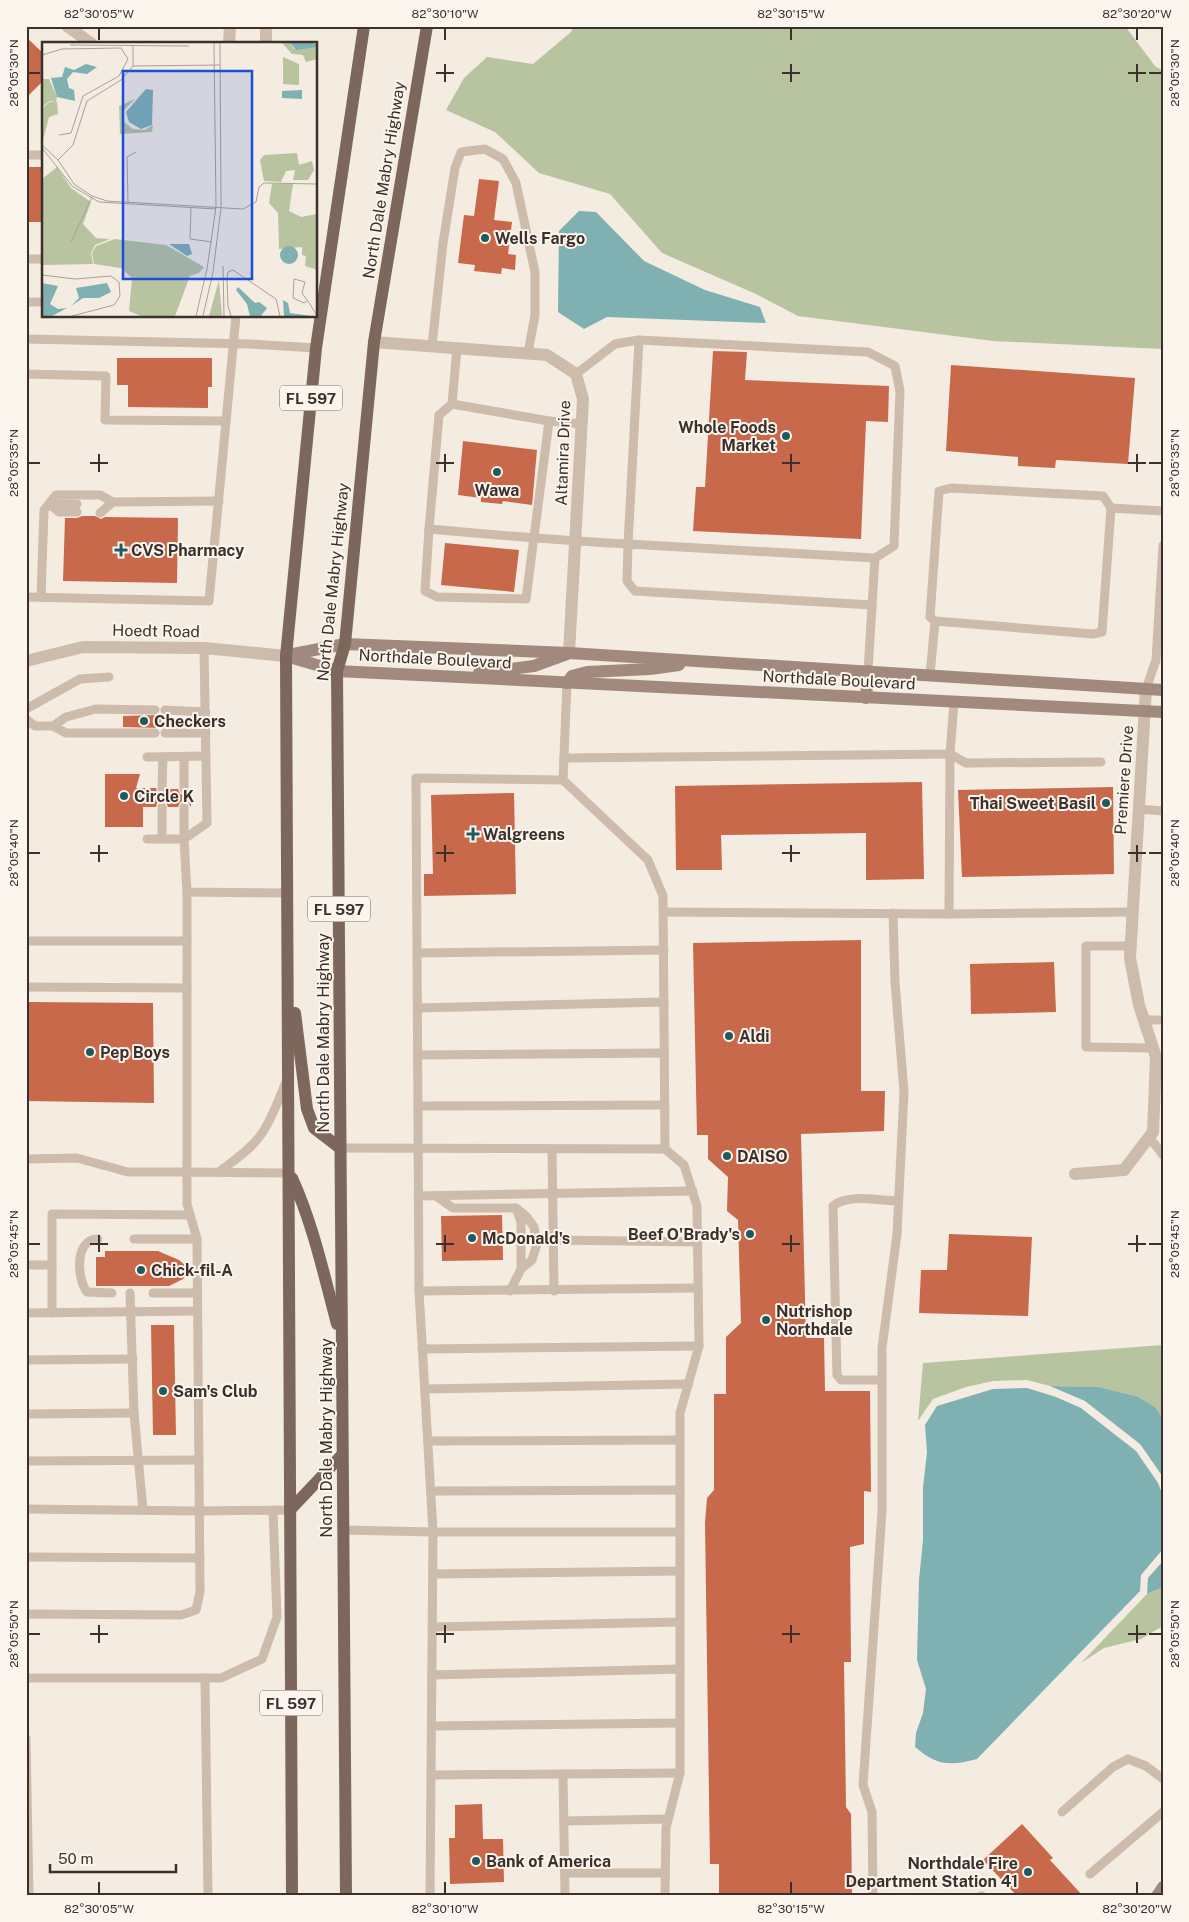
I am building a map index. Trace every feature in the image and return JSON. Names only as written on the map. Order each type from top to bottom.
[{"type":"main road","name":"North Dale Mabry Highway","points":[[292,1896],[286,656],[316,348],[364,26]]},
{"type":"main road","name":"North Dale Mabry Highway","points":[[346,1896],[337,670],[345,644],[374,342],[427,26]]},
{"type":"main road","points":[[288,956],[307,1109],[314,1128],[340,1148]]},
{"type":"main road","points":[[290,1173],[308,1222],[342,1341]]},
{"type":"main road","points":[[290,1510],[342,1455]]},
{"type":"street","points":[[68,26],[89,42]]},
{"type":"street","points":[[229,42],[230,26]]},
{"type":"street","points":[[266,26],[266,42]]},
{"type":"street","points":[[374,342],[547,355],[576,374]]},
{"type":"street","name":"Altamira Drive","points":[[569,653],[583,398],[576,374]]},
{"type":"street","name":"Northdale Boulevard","points":[[286,656],[345,644],[569,653],[1163,690]]},
{"type":"street","name":"Hoedt Road","points":[[26,661],[83,647],[204,648],[286,656]]},
{"type":"street","points":[[450,676],[534,666],[569,653]]},
{"type":"street","name":"Northdale Boulevard","points":[[286,656],[337,670],[1163,712]]},
{"type":"street","points":[[567,683],[572,676],[587,672],[650,669],[707,662]]},
{"type":"street","points":[[866,698],[868,671]]},
{"type":"street","name":"Premiere Drive","points":[[1075,1174],[1124,1170],[1153,1132],[1156,1058],[1138,1006],[1130,958],[1146,689]]},
{"type":"street","points":[[1157,1896],[1163,1887]]},
{"type":"lane","points":[[432,346],[443,243],[454,168],[460,152],[485,149],[503,159],[516,183],[535,272],[535,314],[528,353]]},
{"type":"lane","points":[[26,155],[42,155]]},
{"type":"lane","points":[[26,259],[42,259]]},
{"type":"lane","points":[[26,302],[42,302]]},
{"type":"lane","points":[[26,597],[209,601],[236,318]]},
{"type":"lane","points":[[26,339],[316,348]]},
{"type":"lane","points":[[639,340],[627,582],[635,591],[872,605]]},
{"type":"lane","points":[[429,529],[575,542],[875,558],[894,546],[900,391],[895,366],[868,352],[639,340],[615,344],[576,374]]},
{"type":"lane","points":[[456,348],[452,404],[439,415],[425,591],[437,597],[526,599],[529,588],[533,538],[550,421]]},
{"type":"lane","points":[[26,374],[106,376],[105,420],[226,421]]},
{"type":"lane","points":[[452,404],[550,421],[582,424]]},
{"type":"lane","points":[[951,488],[1103,496],[1111,508],[1102,632],[1093,634],[935,620],[930,617],[939,491],[951,488]]},
{"type":"lane","points":[[41,597],[44,510],[56,495],[100,495],[113,502]]},
{"type":"lane","points":[[100,508],[113,502],[218,501]]},
{"type":"lane","points":[[49,504],[59,512],[76,508]]},
{"type":"lane","points":[[1111,508],[1163,511]]},
{"type":"lane","points":[[1146,689],[1156,660],[1160,638],[1163,545]]},
{"type":"lane","points":[[868,671],[875,558]]},
{"type":"lane","points":[[930,675],[935,620]]},
{"type":"lane","points":[[147,839],[184,839],[207,823],[204,648]]},
{"type":"lane","points":[[26,710],[80,679],[109,677]]},
{"type":"lane","points":[[563,780],[567,683]]},
{"type":"lane","points":[[949,914],[950,754],[954,702]]},
{"type":"lane","points":[[53,726],[66,718],[96,709],[206,712]]},
{"type":"lane","points":[[26,719],[35,726],[53,726],[66,733],[155,733]]},
{"type":"lane","points":[[165,733],[206,733]]},
{"type":"lane","points":[[564,758],[950,754],[966,763],[1101,762]]},
{"type":"lane","points":[[162,789],[163,756]]},
{"type":"lane","points":[[184,756],[184,789]]},
{"type":"lane","points":[[147,757],[206,756]]},
{"type":"lane","points":[[430,1896],[433,1532],[419,1291],[416,778],[563,780],[648,860],[663,896],[665,1149]]},
{"type":"lane","points":[[162,807],[162,839]]},
{"type":"lane","points":[[26,1614],[181,1615],[196,1610],[200,1592],[197,1239],[187,1204],[187,892],[184,807]]},
{"type":"lane","points":[[1139,809],[1163,811]]},
{"type":"lane","points":[[187,892],[287,893]]},
{"type":"lane","points":[[663,912],[949,914],[1132,912]]},
{"type":"lane","points":[[873,1896],[872,1812],[863,1785],[882,1512],[882,1348],[894,1263],[904,1092],[895,982],[893,913]]},
{"type":"lane","points":[[26,941],[187,941]]},
{"type":"lane","points":[[1130,946],[1086,946],[1086,1047],[1153,1048]]},
{"type":"lane","points":[[417,953],[664,950]]},
{"type":"lane","points":[[26,987],[187,988]]},
{"type":"lane","points":[[418,1008],[664,1002]]},
{"type":"lane","points":[[1143,1020],[1163,1020]]},
{"type":"lane","points":[[418,1055],[664,1053]]},
{"type":"lane","points":[[219,1172],[249,1148],[260,1136],[273,1113],[289,1075]]},
{"type":"lane","points":[[418,1106],[665,1105]]},
{"type":"lane","points":[[1149,1137],[1163,1155]]},
{"type":"lane","points":[[340,1148],[665,1149],[684,1164],[697,1206],[699,1346],[680,1413],[680,1773],[666,1828],[665,1896]]},
{"type":"lane","points":[[552,1148],[554,1291]]},
{"type":"lane","points":[[26,1158],[77,1158],[128,1172],[290,1173]]},
{"type":"lane","points":[[418,1196],[693,1191]]},
{"type":"lane","points":[[436,1196],[453,1208],[516,1208],[526,1216],[534,1227],[538,1244],[532,1260],[521,1269],[510,1291]]},
{"type":"lane","points":[[882,1380],[841,1380],[837,1375],[833,1206],[839,1201],[852,1199],[898,1201]]},
{"type":"lane","points":[[516,1208],[521,1222],[521,1269]]},
{"type":"lane","points":[[52,1313],[52,1214],[190,1215]]},
{"type":"lane","points":[[98,1239],[92,1239],[84,1245],[80,1258],[81,1284],[87,1292],[112,1293]]},
{"type":"lane","points":[[134,1239],[197,1239]]},
{"type":"lane","points":[[554,1240],[698,1242]]},
{"type":"lane","points":[[26,1265],[52,1265]]},
{"type":"lane","points":[[419,1291],[698,1288]]},
{"type":"lane","points":[[130,1293],[134,1413],[142,1510]]},
{"type":"lane","points":[[153,1293],[197,1293]]},
{"type":"lane","points":[[26,1313],[197,1311]]},
{"type":"lane","points":[[422,1349],[699,1346]]},
{"type":"lane","points":[[26,1360],[133,1359]]},
{"type":"lane","points":[[425,1389],[688,1384]]},
{"type":"lane","points":[[26,1414],[134,1413]]},
{"type":"lane","points":[[428,1441],[680,1440]]},
{"type":"lane","points":[[26,1461],[199,1460]]},
{"type":"lane","points":[[431,1491],[680,1490]]},
{"type":"lane","points":[[26,1509],[290,1510]]},
{"type":"lane","points":[[26,1678],[221,1678],[262,1658],[277,1617],[273,1510]]},
{"type":"lane","points":[[343,1530],[680,1532]]},
{"type":"lane","points":[[26,1557],[200,1558]]},
{"type":"lane","points":[[433,1574],[680,1571]]},
{"type":"lane","points":[[432,1627],[680,1622]]},
{"type":"lane","points":[[432,1675],[680,1670]]},
{"type":"lane","points":[[205,1678],[208,1896]]},
{"type":"lane","points":[[432,1726],[680,1723]]},
{"type":"lane","points":[[26,1738],[29,1896]]},
{"type":"lane","points":[[1062,1812],[1113,1767],[1128,1759],[1146,1766],[1163,1780]]},
{"type":"lane","points":[[431,1775],[680,1773]]},
{"type":"lane","points":[[563,1774],[565,1896]]},
{"type":"lane","points":[[1090,1874],[1163,1812]]},
{"type":"lane","points":[[564,1821],[668,1819]]},
{"type":"lane","points":[[565,1874],[665,1873]]},
{"type":"green space","points":[[574,26],[1125,26],[1155,66],[1163,71],[1163,349],[993,341],[798,316],[756,294],[662,253],[610,194],[539,173],[495,132],[446,110],[464,78],[487,57],[533,64],[571,32]]},
{"type":"green space","points":[[1163,1345],[1163,1419],[1156,1408],[1098,1387],[1050,1386],[1027,1380],[993,1381],[966,1387],[933,1399],[918,1421],[923,1363]]},
{"type":"green space","points":[[1163,1587],[1163,1626],[1141,1639],[1104,1648],[1081,1663],[1147,1594]]},
{"type":"water","points":[[579,211],[596,212],[644,261],[705,290],[760,307],[766,323],[607,317],[584,329],[558,312],[559,231]]},
{"type":"water","points":[[1050,1386],[1098,1387],[1138,1397],[1156,1408],[1163,1419],[1163,1477],[1140,1444],[1085,1401]]},
{"type":"water","points":[[1027,1388],[1056,1397],[1081,1408],[1136,1451],[1158,1483],[1163,1496],[1163,1549],[1141,1575],[1140,1591],[977,1759],[959,1763],[944,1763],[930,1758],[915,1747],[916,1733],[923,1713],[926,1689],[917,1660],[919,1580],[923,1540],[923,1488],[927,1452],[925,1425],[937,1406],[993,1389]]},
{"type":"water","points":[[1163,1561],[1163,1587],[1147,1594],[1148,1578]]},
{"type":"building","points":[[26,37],[42,52],[42,82],[26,98]]},
{"type":"building","points":[[26,167],[42,167],[42,222],[26,222]]},
{"type":"building","name":"Wells Fargo","points":[[479,179],[499,181],[494,220],[512,222],[508,254],[516,255],[515,270],[502,268],[501,274],[474,271],[475,265],[458,263],[464,215],[474,216]]},
{"type":"building","name":"Whole Foods Market","points":[[713,351],[747,352],[745,380],[889,386],[888,422],[866,421],[861,539],[693,531],[696,487],[705,487]]},
{"type":"building","points":[[117,358],[212,358],[212,387],[208,387],[208,408],[128,407],[128,385],[117,385]]},
{"type":"building","points":[[951,365],[1135,378],[1128,464],[1056,460],[1055,468],[1018,466],[1018,457],[946,451]]},
{"type":"building","name":"Wawa","points":[[463,441],[537,450],[532,505],[503,501],[502,504],[481,502],[481,498],[458,495]]},
{"type":"building","name":"CVS Pharmacy","points":[[95,516],[101,519],[105,517],[178,518],[177,583],[63,581],[65,518]]},
{"type":"building","points":[[445,543],[519,550],[514,592],[441,585]]},
{"type":"building","points":[[123,716],[165,716],[165,727],[162,728],[123,727]]},
{"type":"building","points":[[105,774],[140,774],[136,788],[156,788],[157,792],[161,795],[167,793],[168,789],[178,789],[180,794],[184,795],[188,794],[191,789],[191,807],[188,802],[184,801],[180,802],[178,807],[168,807],[166,802],[162,801],[157,803],[156,807],[143,807],[143,827],[105,827]]},
{"type":"building","points":[[922,782],[924,879],[866,880],[866,833],[721,835],[722,870],[676,870],[675,786]]},
{"type":"building","points":[[1113,787],[1114,874],[962,877],[958,790]]},
{"type":"building","name":"Walgreens","points":[[514,793],[516,894],[424,896],[424,874],[433,874],[431,795]]},
{"type":"building","points":[[861,940],[861,1091],[885,1091],[884,1131],[801,1134],[806,1338],[824,1338],[825,1391],[870,1391],[871,1492],[864,1491],[864,1544],[850,1547],[851,1662],[844,1662],[846,1807],[851,1814],[852,1896],[719,1896],[719,1864],[710,1864],[705,1523],[707,1498],[714,1490],[714,1394],[726,1394],[726,1337],[741,1323],[738,1220],[727,1211],[728,1177],[708,1159],[708,1135],[697,1135],[693,943]]},
{"type":"building","points":[[1054,962],[1056,1012],[971,1014],[970,964]]},
{"type":"building","name":"Pep Boys","points":[[27,1002],[153,1003],[154,1103],[26,1101]]},
{"type":"building","name":"McDonald's","points":[[502,1215],[503,1260],[442,1261],[441,1216]]},
{"type":"building","points":[[949,1234],[1032,1237],[1028,1316],[919,1313],[921,1270],[947,1270]]},
{"type":"building","name":"Chick-fil-A","points":[[105,1251],[158,1251],[179,1260],[186,1266],[187,1274],[183,1279],[169,1286],[96,1286],[96,1257],[105,1257]]},
{"type":"building","points":[[151,1325],[174,1325],[176,1435],[153,1435]]},
{"type":"building","name":"Bank of America","points":[[482,1804],[483,1839],[503,1839],[504,1882],[450,1884],[449,1838],[455,1838],[455,1805]]},
{"type":"building","name":"Northdale Fire Department Station 41","points":[[1022,1824],[1053,1858],[1050,1860],[1083,1896],[1017,1896],[983,1860]]},
{"type":"place","name":"Wells Fargo","points":[[485,238]]},
{"type":"place","name":"Whole Foods Market","points":[[786,436]]},
{"type":"place","name":"Wawa","points":[[497,472]]},
{"type":"place","name":"CVS Pharmacy","points":[[121,550]]},
{"type":"place","name":"Checkers","points":[[144,721]]},
{"type":"place","name":"Circle K","points":[[124,796]]},
{"type":"place","name":"Thai Sweet Basil","points":[[1106,803]]},
{"type":"place","name":"Walgreens","points":[[473,834]]},
{"type":"place","name":"Aldi","points":[[729,1036]]},
{"type":"place","name":"Pep Boys","points":[[90,1052]]},
{"type":"place","name":"DAISO","points":[[727,1156]]},
{"type":"place","name":"Beef O'Brady's","points":[[750,1234]]},
{"type":"place","name":"McDonald's","points":[[472,1238]]},
{"type":"place","name":"Chick-fil-A","points":[[141,1270]]},
{"type":"place","name":"Nutrishop Northdale","points":[[766,1320]]},
{"type":"place","name":"Sam's Club","points":[[163,1391]]},
{"type":"place","name":"Bank of America","points":[[476,1861]]},
{"type":"place","name":"Northdale Fire Department Station 41","points":[[1028,1872]]}]
